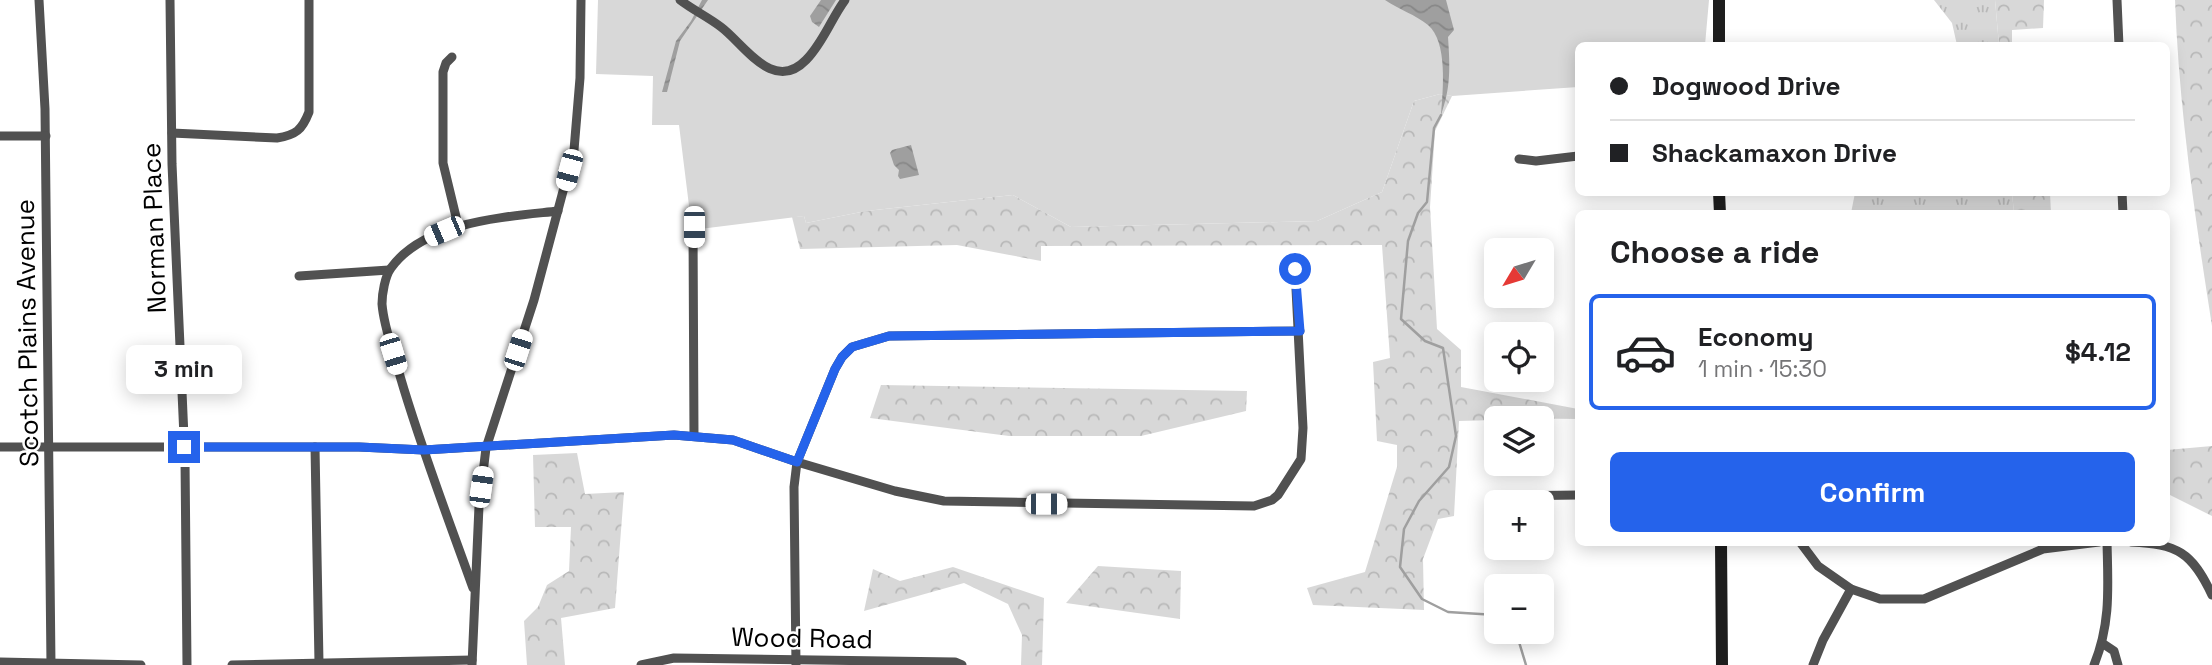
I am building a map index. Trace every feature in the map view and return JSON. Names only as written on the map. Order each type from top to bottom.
[{"type":"main road","points":[[1718,0],[1719,42]]},
{"type":"main road","points":[[1721,546],[1722,665]]},
{"type":"street","name":"Scotch Plains Avenue","points":[[38,0],[46,136],[51,664]]},
{"type":"street","name":"Norman Place","points":[[170,0],[172,134],[184,447],[187,665]]},
{"type":"street","points":[[172,134],[276,138],[293,135],[303,128],[309,113],[309,0]]},
{"type":"street","points":[[232,665],[472,662],[479,506],[486,448],[534,300],[574,150],[580,78],[581,0]]},
{"type":"street","points":[[681,0],[722,27],[759,63],[767,68],[783,70],[806,60],[845,0]]},
{"type":"street","points":[[2117,0],[2119,42]]},
{"type":"street","points":[[452,57],[443,72],[443,163],[458,225]]},
{"type":"street","points":[[0,136],[46,136]]},
{"type":"street","points":[[1519,159],[1536,161],[1575,156]]},
{"type":"street","points":[[475,593],[388,338],[382,302],[389,270],[403,256],[429,238],[458,225],[558,211]]},
{"type":"street","points":[[694,227],[694,436]]},
{"type":"street","points":[[0,447],[315,447],[424,450],[674,435],[733,440],[907,494],[944,501],[1262,504],[1278,495],[1301,459],[1303,439],[1300,331],[1295,269]]},
{"type":"street","points":[[299,276],[389,270]]},
{"type":"street","points":[[796,662],[794,487],[797,462],[835,369],[852,347],[889,336],[1300,331]]},
{"type":"street","points":[[315,447],[319,663]]},
{"type":"street","points":[[1554,495],[1575,495]]},
{"type":"street","points":[[1803,546],[1818,566],[1851,589],[1880,599],[1924,599],[2043,549],[2067,546]]},
{"type":"street","points":[[2094,665],[2108,614],[2107,546]]},
{"type":"street","points":[[2166,546],[2186,555],[2205,580],[2212,596]]},
{"type":"street","points":[[1813,665],[1822,640],[1851,589]]},
{"type":"street","points":[[2102,643],[2115,651],[2118,665]]},
{"type":"street","name":"Wood Road","points":[[641,665],[673,661],[955,662],[962,665]]},
{"type":"street","points":[[0,662],[141,665]]},
{"type":"green space","points":[[598,0],[1709,0],[1705,42],[1575,42],[1575,87],[1452,96],[1440,94],[1414,101],[1382,192],[1317,221],[1071,227],[1013,195],[866,211],[806,223],[804,216],[692,230],[679,125],[652,125],[653,76],[596,74]]},
{"type":"green space","points":[[1934,0],[1995,0],[1999,42],[1956,42],[1952,23]]},
{"type":"green space","points":[[1995,0],[2044,0],[2043,28],[2012,30],[2012,42],[1999,42]]},
{"type":"green space","points":[[2175,0],[2212,0],[2212,326],[2184,123]]},
{"type":"green space","points":[[1440,94],[1452,96],[1435,131],[1430,207],[1437,329],[1461,350],[1461,387],[1575,408],[1575,419],[1554,419],[1554,406],[1484,406],[1484,420],[1459,421],[1454,516],[1438,519],[1423,559],[1424,610],[1313,605],[1307,588],[1365,572],[1397,467],[1397,445],[1377,441],[1373,362],[1390,358],[1382,245],[1041,246],[1041,261],[957,245],[800,249],[792,217],[804,216],[806,223],[866,211],[1013,195],[1071,227],[1317,221],[1382,192],[1414,101]]},
{"type":"green space","points":[[1854,196],[2012,196],[2014,210],[1852,210]]},
{"type":"green space","points":[[2012,196],[2050,196],[2051,210],[2014,210]]},
{"type":"green space","points":[[881,385],[1247,391],[1246,411],[1141,436],[1009,436],[870,418]]},
{"type":"green space","points":[[2212,446],[2212,516],[2170,495],[2170,450]]},
{"type":"green space","points":[[577,453],[585,494],[624,492],[615,608],[561,618],[565,665],[527,665],[524,621],[538,607],[547,585],[569,571],[571,527],[535,527],[533,455]]},
{"type":"green space","points":[[1098,566],[1181,571],[1180,619],[1066,603]]},
{"type":"green space","points":[[953,567],[1044,598],[1042,665],[1021,665],[1022,635],[1008,604],[964,583],[864,611],[873,569],[900,581]]},
{"type":"water","points":[[702,0],[708,0],[680,41],[667,92],[662,92],[676,41]]},
{"type":"water","points":[[821,0],[836,0],[819,27],[812,22],[810,16]]},
{"type":"water","points":[[1385,0],[1446,0],[1454,30],[1448,37],[1449,77],[1441,115],[1443,67],[1439,43],[1423,21]]},
{"type":"water","points":[[911,145],[919,175],[900,179],[899,170],[890,153]]},
{"type":"waterway","points":[[1441,115],[1434,128],[1427,202],[1418,213],[1408,241],[1401,319],[1425,341],[1443,348],[1456,436],[1449,467],[1419,501],[1404,529],[1400,567],[1422,599],[1448,612],[1484,614]]},
{"type":"waterway","points":[[1520,644],[1526,665]]},
{"type":"route","points":[[184,447],[359,447],[424,450],[674,435],[733,440],[797,462],[835,369],[852,347],[889,336],[1300,331],[1295,269]]}]
